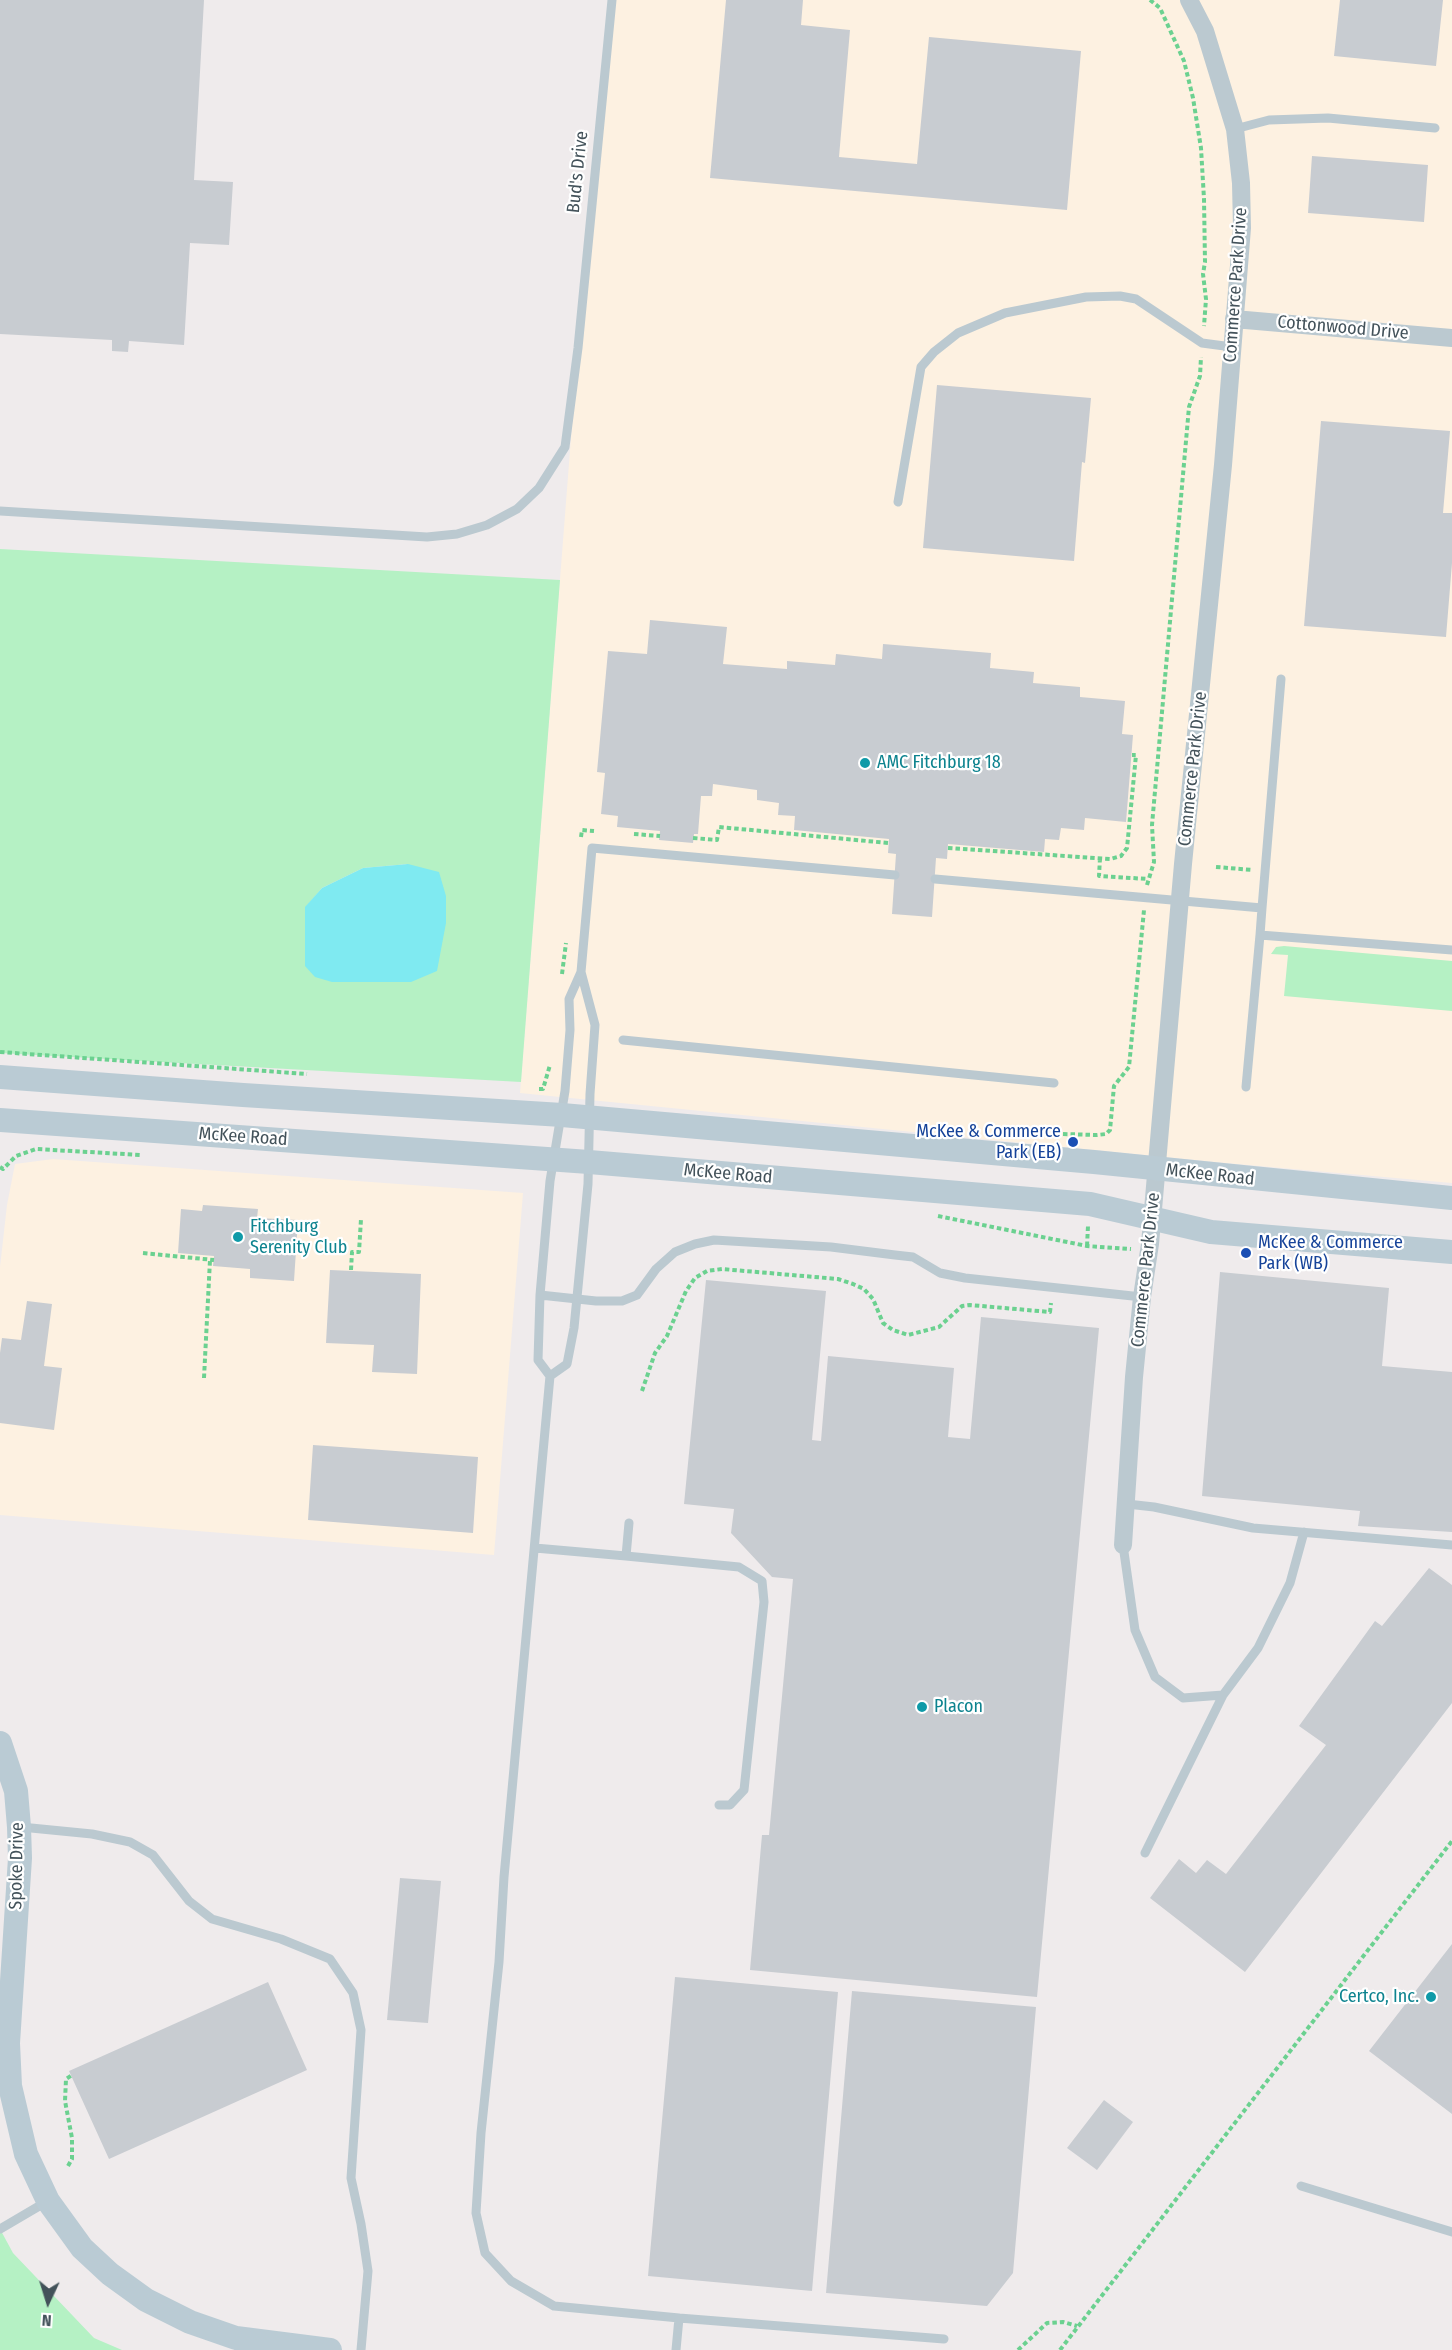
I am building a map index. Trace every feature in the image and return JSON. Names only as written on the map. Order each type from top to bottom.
[{"type":"main road","name":"McKee Road","points":[[0,1077],[562,1115],[1452,1198]]},
{"type":"main road","name":"McKee Road","points":[[0,1120],[589,1162],[1090,1204],[1211,1232],[1452,1252]]},
{"type":"main road","name":"Spoke Drive","points":[[0,1743],[16,1791],[20,1857],[8,2043],[10,2086],[26,2154],[48,2201],[82,2247],[110,2274],[146,2300],[190,2322],[236,2338],[330,2350]]},
{"type":"street","name":"Commerce Park Drive","points":[[1123,1545],[1134,1377],[1157,1170],[1180,901],[1223,465],[1242,228],[1241,183],[1234,129],[1205,31],[1189,0]]},
{"type":"street","name":"Cottonwood Drive","points":[[1234,319],[1452,338]]},
{"type":"lane","name":"Bud's Drive","points":[[0,511],[427,537],[467,531],[487,525],[517,509],[539,488],[556,464],[564,447],[578,348],[612,0]]},
{"type":"lane","points":[[1234,129],[1269,120],[1328,118],[1435,128]]},
{"type":"lane","points":[[898,502],[921,367],[934,351],[958,333],[1005,314],[1086,297],[1120,296],[1136,299],[1203,343],[1232,347]]},
{"type":"lane","points":[[1246,1087],[1281,679]]},
{"type":"lane","points":[[895,876],[591,848],[581,972],[569,999],[570,1030],[562,1115],[554,1160],[540,1295],[537,1360],[550,1376],[505,1866],[499,1962],[481,2133],[476,2213],[485,2253],[511,2281],[554,2306],[944,2339]]},
{"type":"lane","points":[[935,879],[1262,908]]},
{"type":"lane","points":[[1260,935],[1452,950]]},
{"type":"lane","points":[[550,1376],[567,1364],[574,1328],[589,1162],[595,1025],[581,972]]},
{"type":"lane","points":[[623,1040],[1054,1083]]},
{"type":"lane","points":[[540,1295],[622,1301],[637,1294],[656,1269],[675,1252],[714,1240],[831,1247],[913,1257],[940,1273],[965,1278],[1142,1297]]},
{"type":"lane","points":[[1127,1504],[1155,1507],[1252,1528],[1452,1545]]},
{"type":"lane","points":[[626,1556],[629,1523]]},
{"type":"lane","points":[[1145,1853],[1223,1695],[1258,1648],[1290,1582],[1304,1533]]},
{"type":"lane","points":[[1123,1545],[1135,1630],[1155,1677],[1183,1698],[1223,1695]]},
{"type":"lane","points":[[535,1548],[740,1567],[762,1581],[764,1602],[744,1790],[730,1805],[718,1805]]},
{"type":"lane","points":[[19,1827],[92,1834],[130,1842],[153,1855],[189,1901],[212,1919],[281,1939],[330,1959],[353,1993],[361,2030],[351,2178],[368,2271],[361,2350]]},
{"type":"lane","points":[[1301,2186],[1452,2232]]},
{"type":"lane","points":[[0,2229],[48,2201]]},
{"type":"lane","points":[[676,2350],[679,2318]]},
{"type":"path","points":[[1089,1134],[1107,1134],[1110,1130],[1114,1086],[1129,1067],[1145,898],[1154,862],[1152,825],[1189,406],[1200,376],[1206,299],[1203,274],[1205,262],[1201,148],[1193,98],[1184,61],[1160,8],[1150,0]]},
{"type":"path","points":[[948,848],[1100,858],[1121,856],[1127,848],[1136,755],[1132,755]]},
{"type":"path","points":[[693,838],[717,840],[719,827],[888,843]]},
{"type":"path","points":[[1100,858],[1099,876],[1148,879]]},
{"type":"path","points":[[1216,867],[1265,871]]},
{"type":"path","points":[[0,1052],[312,1074]]},
{"type":"path","points":[[531,1088],[543,1089]]},
{"type":"path","points":[[0,1167],[3,1168],[16,1156],[36,1149],[42,1150]]},
{"type":"path","points":[[933,1215],[1087,1246],[1129,1249]]},
{"type":"path","points":[[351,1270],[352,1252],[359,1252],[361,1219]]},
{"type":"path","points":[[1087,1246],[1088,1227]]},
{"type":"path","points":[[143,1253],[212,1260],[204,1378]]},
{"type":"path","points":[[642,1391],[655,1353],[667,1336],[686,1291],[695,1278],[707,1271],[722,1269],[838,1279],[864,1289],[873,1299],[883,1323],[908,1335],[939,1327],[962,1306],[1050,1312],[1052,1288]]},
{"type":"path","points":[[1060,2350],[1452,1841]]},
{"type":"path","points":[[68,2166],[72,2159],[72,2149],[65,2100],[66,2079],[72,2075]]},
{"type":"path","points":[[1018,2350],[1047,2323],[1063,2322],[1077,2326]]},
{"type":"shaded area","points":[[612,0],[1452,0],[1452,1183],[1225,1163],[520,1093],[578,348]]},
{"type":"shaded area","points":[[53,1159],[523,1193],[494,1555],[0,1515],[0,1267],[7,1205],[15,1164]]},
{"type":"green space","points":[[0,549],[560,580],[521,1082],[0,1053]],"holes":[[[408,864],[305,908],[322,888],[363,868]]]},
{"type":"green space","points":[[1276,947],[1452,961],[1452,1011],[1284,996],[1288,955],[1271,954]]},
{"type":"green space","points":[[0,2229],[13,2253],[94,2338],[122,2350],[0,2350]]},
{"type":"water","points":[[408,864],[439,872],[446,896],[446,923],[437,971],[411,982],[332,982],[315,977],[305,966],[305,907],[322,888],[363,868]]},
{"type":"building","points":[[0,0],[204,0],[194,180],[233,182],[229,245],[190,243],[184,345],[129,341],[128,352],[112,351],[112,340],[0,334]]},
{"type":"building","points":[[726,0],[803,0],[801,25],[850,30],[839,157],[917,164],[929,37],[1081,51],[1067,210],[710,178]]},
{"type":"building","points":[[1340,0],[1443,0],[1436,66],[1334,56]]},
{"type":"building","points":[[1312,156],[1428,165],[1424,222],[1308,213]]},
{"type":"building","points":[[937,385],[1091,398],[1085,463],[1082,462],[1074,561],[923,548]]},
{"type":"building","points":[[1321,421],[1450,431],[1443,513],[1452,513],[1452,563],[1446,637],[1304,626]]},
{"type":"building","name":"AMC Fitchburg 18","points":[[650,620],[727,627],[723,664],[787,669],[787,661],[835,665],[836,654],[882,659],[883,644],[991,653],[990,668],[1034,672],[1033,683],[1080,687],[1080,697],[1125,701],[1122,734],[1133,735],[1126,822],[1085,818],[1084,830],[1061,828],[1059,840],[1045,839],[1044,852],[948,844],[947,859],[936,858],[932,917],[892,914],[896,854],[888,853],[889,839],[794,830],[795,816],[778,815],[779,803],[757,800],[757,790],[713,784],[712,796],[701,796],[698,834],[694,834],[693,843],[659,840],[660,831],[617,827],[618,816],[601,814],[605,773],[597,772],[608,651],[647,654]]},
{"type":"building","name":"Fitchburg Serenity Club","points":[[203,1205],[258,1209],[257,1218],[298,1220],[294,1281],[250,1278],[250,1269],[213,1266],[214,1256],[178,1253],[181,1209],[202,1211]]},
{"type":"building","points":[[330,1270],[421,1274],[417,1374],[372,1372],[374,1345],[326,1343]]},
{"type":"building","points":[[1220,1272],[1389,1288],[1382,1366],[1452,1372],[1452,1532],[1358,1526],[1360,1511],[1202,1496]]},
{"type":"building","name":"Placon","points":[[706,1280],[826,1291],[812,1440],[821,1441],[828,1356],[954,1368],[948,1437],[970,1439],[981,1317],[1099,1328],[1037,1997],[750,1970],[762,1835],[769,1835],[793,1579],[772,1577],[731,1533],[734,1509],[684,1504]]},
{"type":"building","points":[[27,1301],[52,1304],[44,1366],[62,1368],[54,1430],[0,1423],[2,1338],[21,1340]]},
{"type":"building","points":[[313,1445],[478,1457],[473,1533],[308,1520]]},
{"type":"building","points":[[1429,1568],[1452,1585],[1452,1703],[1245,1972],[1150,1898],[1179,1859],[1196,1873],[1207,1860],[1226,1874],[1326,1745],[1299,1726],[1375,1621],[1382,1626]]},
{"type":"building","points":[[400,1878],[441,1881],[428,2023],[387,2020]]},
{"type":"building","name":"Certco, Inc.","points":[[1452,1944],[1452,2114],[1369,2051]]},
{"type":"building","points":[[675,1977],[838,1992],[812,2291],[648,2276]]},
{"type":"building","points":[[268,1982],[307,2070],[109,2159],[69,2071]]},
{"type":"building","points":[[852,1991],[1036,2007],[1013,2273],[987,2306],[826,2293]]},
{"type":"building","points":[[1104,2100],[1133,2122],[1097,2170],[1067,2148]]},
{"type":"place","name":"AMC Fitchburg 18","points":[[865,763]]},
{"type":"place","name":"McKee & Commerce Park (EB)","points":[[1073,1142]]},
{"type":"place","name":"Fitchburg Serenity Club","points":[[238,1237]]},
{"type":"place","name":"McKee & Commerce Park (WB)","points":[[1246,1253]]},
{"type":"place","name":"Placon","points":[[922,1707]]},
{"type":"place","name":"Certco, Inc.","points":[[1431,1997]]}]
